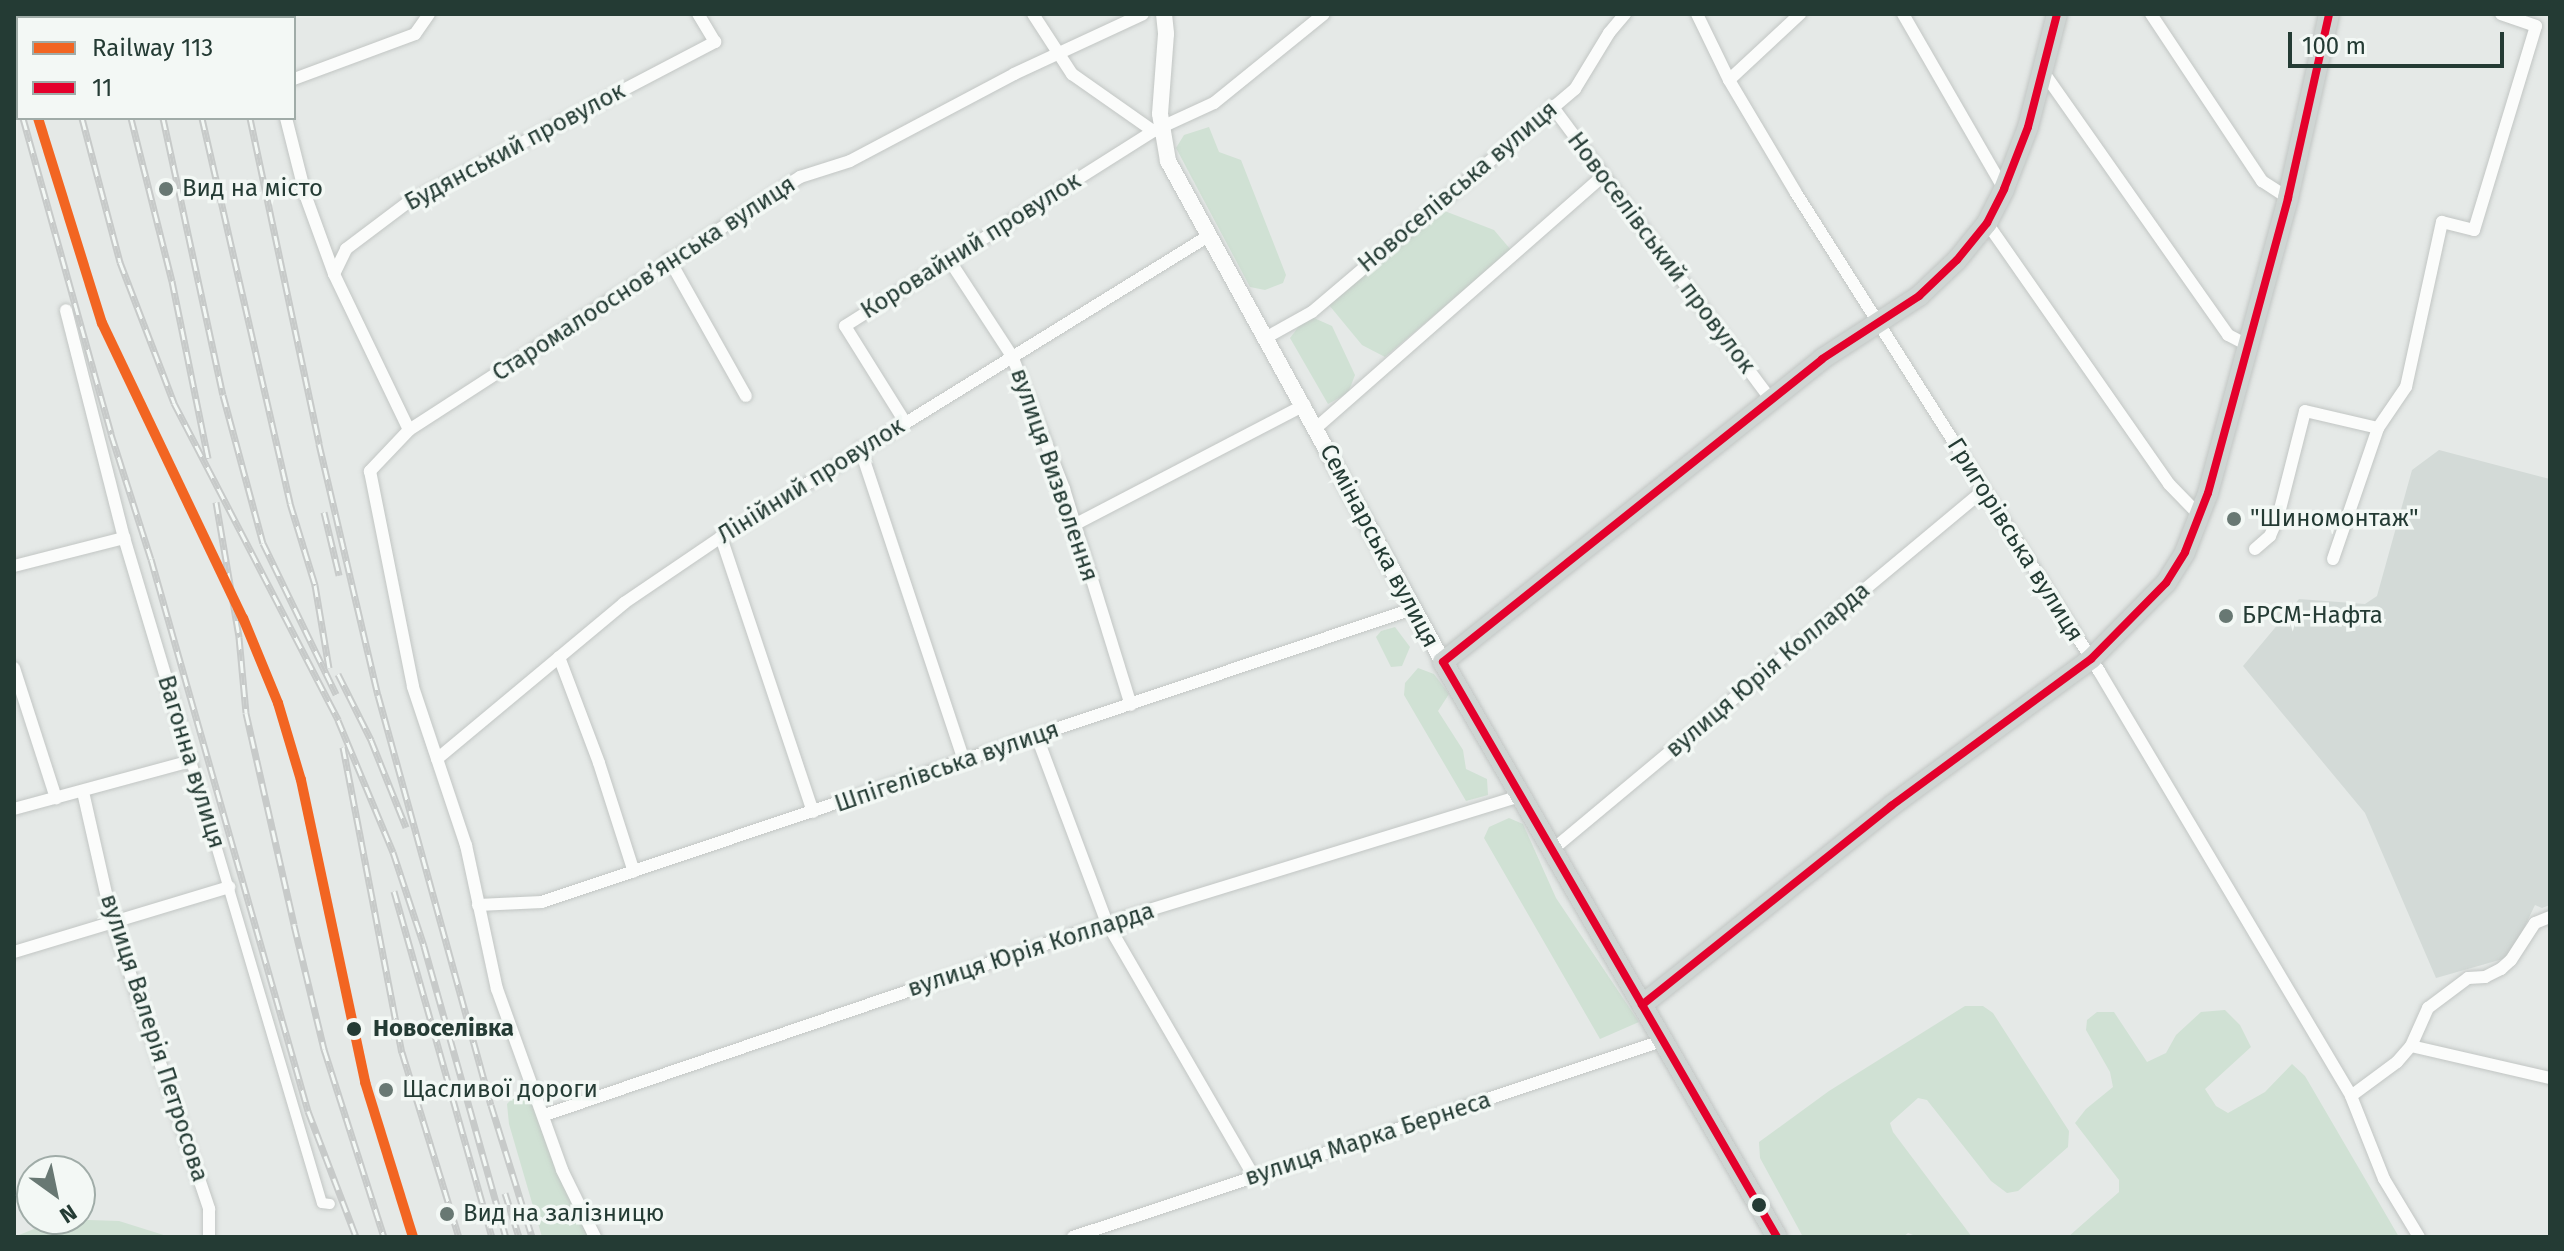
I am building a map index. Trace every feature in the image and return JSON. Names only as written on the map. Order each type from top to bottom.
[{"type":"main road","points":[[1443,662],[1771,400],[1877,321],[1919,296],[1957,260],[1987,223],[2004,189],[2044,73],[2057,14]]},
{"type":"main road","points":[[1642,1005],[1891,806],[2091,659],[2166,583],[2201,517],[2288,198],[2329,14]]},
{"type":"main road","name":"Семінарська вулиця","points":[[1443,662],[1777,1237]]},
{"type":"street","points":[[296,78],[415,34],[429,14]]},
{"type":"street","name":"Будянський провулок","points":[[334,274],[346,249],[407,203],[715,42],[698,14]]},
{"type":"street","points":[[1033,14],[1056,55],[1092,91],[1157,129]]},
{"type":"street","name":"Старомалооснов’янська вулиця","points":[[437,759],[413,687],[370,471],[409,430],[800,177],[850,161],[1143,14]]},
{"type":"street","name":"Семінарська вулиця","points":[[1164,14],[1166,34],[1157,129],[1168,161],[1305,405],[1443,662]]},
{"type":"street","name":"Коровайний провулок","points":[[905,422],[845,326],[948,258],[1157,129],[1214,103],[1324,14]]},
{"type":"street","name":"Новоселівська вулиця","points":[[1267,337],[1312,312],[1575,89],[1609,33],[1625,14]]},
{"type":"street","name":"Григорівська вулиця","points":[[1697,14],[1729,80],[2091,659],[2351,1096],[2384,1179],[2419,1237]]},
{"type":"street","points":[[1729,80],[1800,14]]},
{"type":"street","points":[[1903,14],[2004,189]]},
{"type":"street","points":[[2151,14],[2262,181],[2288,198]]},
{"type":"street","points":[[2333,559],[2378,428],[2406,387],[2442,222],[2474,230],[2536,26],[2501,14]]},
{"type":"street","points":[[2044,73],[2228,335],[2248,345]]},
{"type":"street","name":"Новоселівський провулок","points":[[1552,106],[1771,400]]},
{"type":"street","points":[[287,120],[306,197],[334,274],[409,430]]},
{"type":"street","points":[[1316,428],[1603,176]]},
{"type":"street","points":[[1987,223],[2169,484],[2201,517]]},
{"type":"street","name":"Лінійний провулок","points":[[437,759],[624,603],[721,537],[860,448],[1210,235]]},
{"type":"street","name":"вулиця Визволення","points":[[948,258],[1012,356],[1074,525],[1131,705]]},
{"type":"street","points":[[669,259],[746,396]]},
{"type":"street","name":"Вагонна вулиця","points":[[66,310],[124,538],[322,1203],[330,1204]]},
{"type":"street","points":[[1074,525],[1305,405]]},
{"type":"street","points":[[2255,549],[2270,536],[2278,517],[2305,411],[2378,428]]},
{"type":"street","points":[[860,448],[964,761]]},
{"type":"street","name":"вулиця Юрія Колларда","points":[[1552,850],[1984,490]]},
{"type":"street","points":[[721,537],[813,812]]},
{"type":"street","points":[[14,566],[124,538]]},
{"type":"street","name":"Шпігелівська вулиця","points":[[478,905],[542,902],[1412,609]]},
{"type":"street","points":[[559,657],[599,763],[634,872]]},
{"type":"street","points":[[14,668],[56,798]]},
{"type":"street","points":[[1037,737],[1107,923],[1254,1177]]},
{"type":"street","points":[[437,759],[466,845],[497,989],[545,1115],[562,1170],[595,1237]]},
{"type":"street","points":[[14,809],[191,761]]},
{"type":"street","name":"вулиця Валерія Петросова","points":[[83,792],[112,920],[209,1209],[209,1237]]},
{"type":"street","name":"вулиця Юрія Колларда","points":[[545,1115],[1107,923],[1521,796]]},
{"type":"street","points":[[14,952],[229,887]]},
{"type":"street","points":[[2351,1096],[2397,1062],[2411,1046],[2428,1008],[2468,978],[2485,977],[2501,969],[2511,960],[2535,923],[2550,917]]},
{"type":"street","name":"вулиця Марка Бернеса","points":[[1073,1237],[1662,1041]]},
{"type":"street","points":[[2411,1046],[2550,1078]]},
{"type":"shaded area","points":[[2439,450],[2550,479],[2550,905],[2542,908],[2535,905],[2510,957],[2436,978],[2365,813],[2243,666],[2299,599],[2365,604],[2377,596],[2412,470]]},
{"type":"green space","points":[[1209,127],[1219,152],[1241,160],[1286,275],[1283,283],[1265,290],[1250,287],[1176,148],[1184,135]]},
{"type":"green space","points":[[1442,210],[1494,230],[1511,250],[1385,357],[1362,345],[1329,305]]},
{"type":"green space","points":[[1314,318],[1332,326],[1355,375],[1348,393],[1328,404],[1290,338],[1299,326]]},
{"type":"green space","points":[[1395,627],[1410,647],[1402,666],[1391,667],[1376,637],[1381,631]]},
{"type":"green space","points":[[1418,668],[1434,674],[1449,694],[1438,711],[1463,750],[1466,769],[1487,779],[1488,795],[1466,801],[1404,695],[1405,683]]},
{"type":"green space","points":[[1509,818],[1523,824],[1556,898],[1639,1022],[1600,1039],[1484,838],[1489,827]]},
{"type":"green space","points":[[1965,1006],[1983,1006],[1993,1013],[2069,1131],[2068,1147],[2018,1191],[2007,1193],[1991,1181],[1927,1100],[1918,1098],[1890,1123],[1893,1132],[1972,1237],[1918,1237],[1908,1233],[1903,1237],[1803,1237],[1760,1158],[1759,1142],[1829,1091]]},
{"type":"green space","points":[[2225,1010],[2240,1025],[2251,1047],[2205,1089],[2216,1106],[2228,1113],[2265,1092],[2292,1064],[2305,1076],[2399,1237],[2068,1237],[2119,1192],[2119,1180],[2075,1123],[2086,1109],[2113,1087],[2110,1072],[2086,1030],[2087,1020],[2097,1012],[2114,1012],[2147,1062],[2166,1053],[2176,1035],[2201,1012]]},
{"type":"green space","points":[[521,1089],[543,1111],[595,1237],[542,1237],[509,1124],[507,1104]]},
{"type":"green space","points":[[96,1220],[119,1221],[170,1237],[14,1237],[96,1235]]},
{"type":"railway","points":[[14,89],[16,95]]},
{"type":"railway","points":[[24,120],[111,434],[151,559],[308,1111],[356,1237]]},
{"type":"railway","points":[[83,120],[120,262],[174,403],[338,720],[393,852],[424,946],[506,1237]]},
{"type":"railway","points":[[132,120],[172,281],[208,458]]},
{"type":"railway","points":[[163,120],[223,395],[263,543],[336,694]]},
{"type":"railway","points":[[202,120],[290,503],[315,585],[329,668]]},
{"type":"railway","points":[[250,120],[319,444],[378,695],[491,1105],[532,1237]]},
{"type":"railway","points":[[216,502],[239,637],[246,713],[294,925],[324,1049],[384,1237]]},
{"type":"railway","points":[[324,512],[339,575]]},
{"type":"railway","points":[[338,674],[371,740],[406,827]]},
{"type":"railway","points":[[343,747],[402,1052],[459,1237]]},
{"type":"railway","points":[[394,891],[492,1237]]},
{"type":"railway","points":[[505,1193],[519,1237]]},
{"type":"rail line","name":"113","points":[[39,120],[102,323],[243,618],[278,703],[301,780],[365,1082],[413,1237]]},
{"type":"transit line","name":"11","points":[[1777,1237],[1443,662],[1822,359],[1919,296],[1957,260],[1987,223],[2004,189],[2028,127],[2057,14]]},
{"type":"transit line","name":"11","points":[[1642,1005],[1891,806],[2091,659],[2166,583],[2185,552],[2208,493],[2288,198],[2329,14]]},
{"type":"place","name":"Вид на місто","points":[[166,189]]},
{"type":"place","name":"\"Шиномонтаж\"","points":[[2234,519]]},
{"type":"place","name":"БРСМ-Нафта","points":[[2226,616]]},
{"type":"place","name":"Новоселівка","points":[[354,1029]]},
{"type":"place","name":"Щасливої дороги","points":[[386,1090]]},
{"type":"place","name":"Вид на залізницю","points":[[447,1214]]}]
